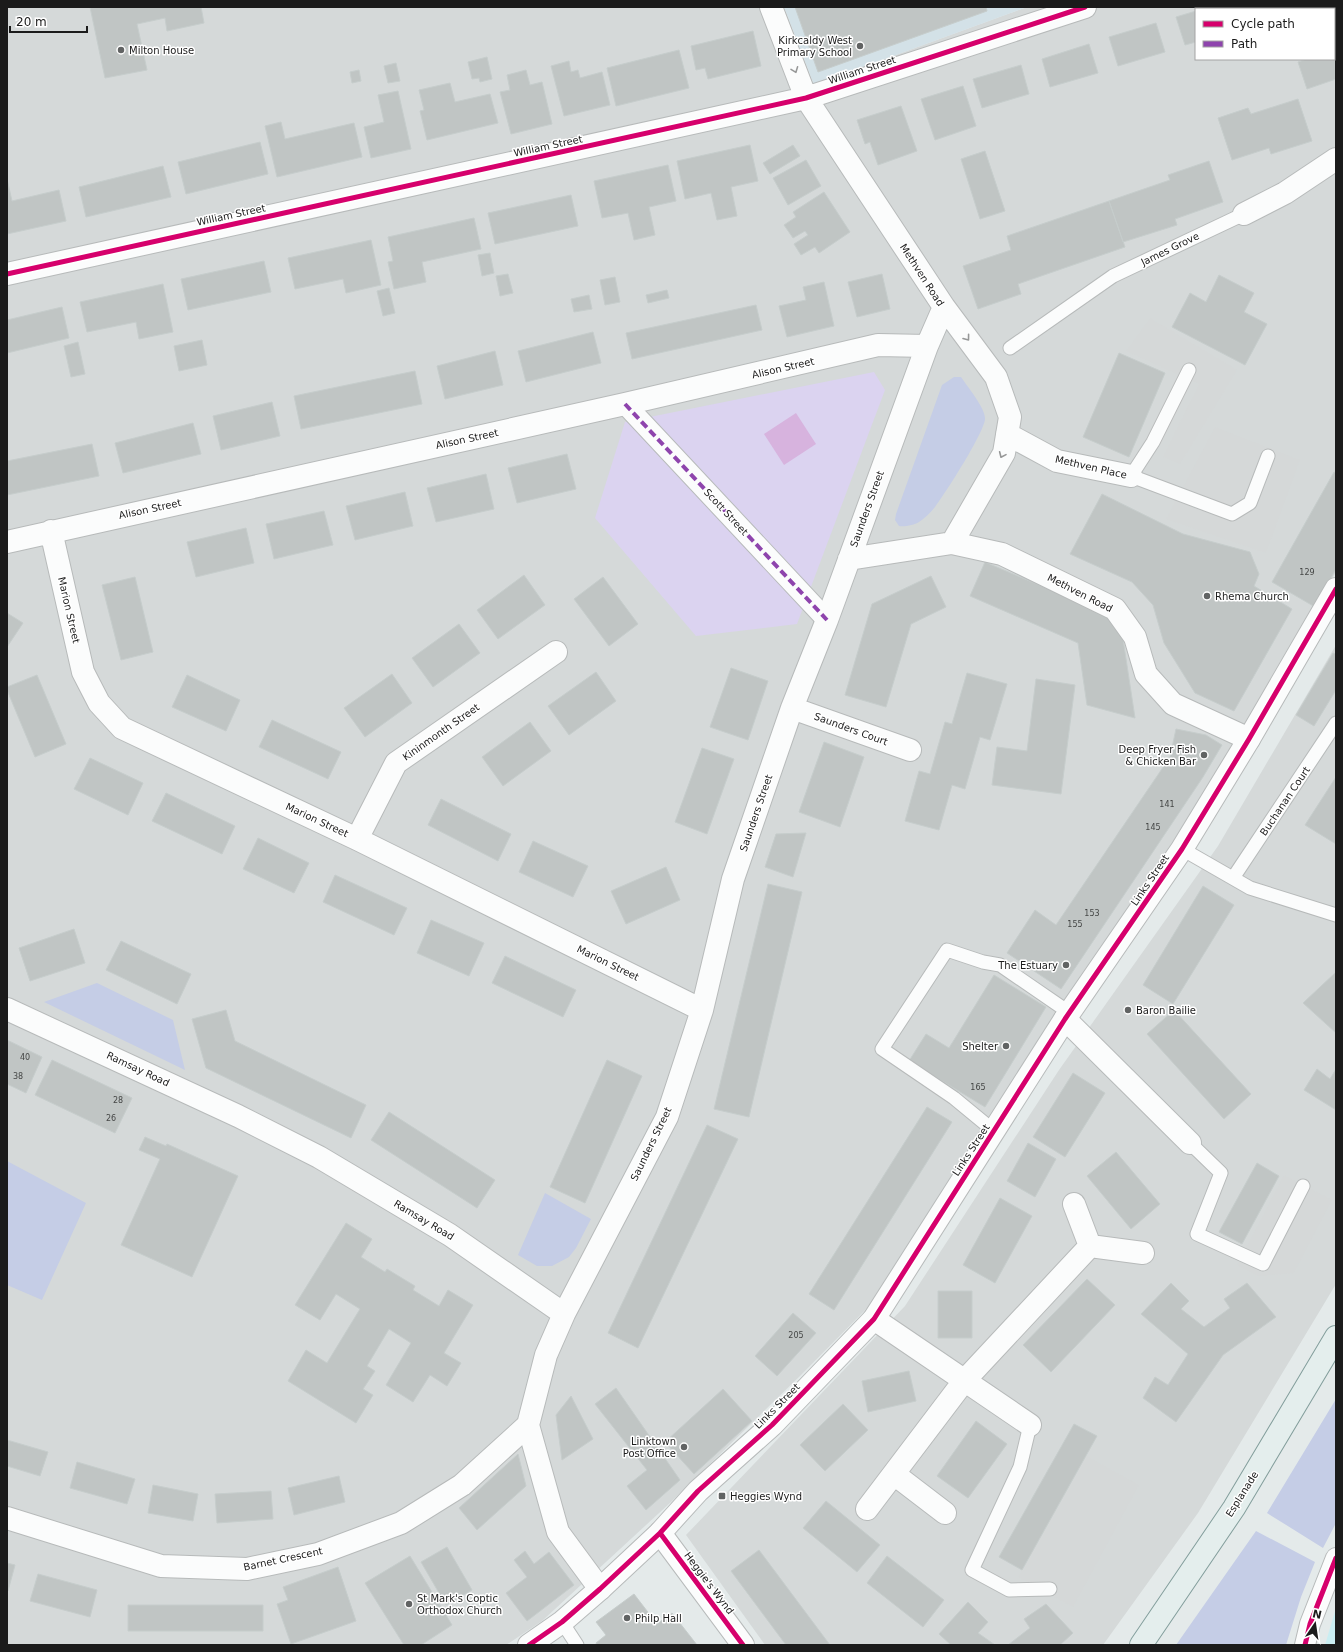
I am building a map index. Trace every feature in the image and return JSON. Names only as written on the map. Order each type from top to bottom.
[{"type":"main road","name":"Esplanade","points":[[1141,1645],[1234,1508],[1336,1337]]},
{"type":"street","name":"Methven Road","points":[[771,7],[806,98],[944,307],[996,377],[1010,417],[1004,453],[952,543]]},
{"type":"street","name":"William Street","points":[[7,274],[806,98],[1085,7]]},
{"type":"street","name":"James Grove","points":[[1244,214],[1285,193],[1336,159]]},
{"type":"street","name":"Saunders Street","points":[[564,1314],[667,1116],[702,1010],[733,878],[792,708],[827,620],[927,346],[944,307]]},
{"type":"street","name":"Alison Street","points":[[7,542],[878,346],[927,346]]},
{"type":"street","name":"Scott Street","points":[[624,404],[827,620]]},
{"type":"street","name":"Methven Place","points":[[1007,434],[1057,461],[1131,476]]},
{"type":"street","name":"Marion Street","points":[[51,531],[83,672],[99,703],[122,728],[357,839],[702,1010]]},
{"type":"street","name":"Methven Road","points":[[849,559],[952,543],[1002,554],[1115,609],[1135,638],[1146,674],[1173,704],[1249,739]]},
{"type":"street","name":"Links Street","points":[[529,1645],[562,1622],[660,1533],[698,1491],[777,1420],[874,1319],[1068,1016],[1182,849],[1249,739],[1336,589]]},
{"type":"street","name":"Kininmonth Street","points":[[357,839],[396,763],[556,652]]},
{"type":"street","name":"Saunders Court","points":[[792,708],[910,750]]},
{"type":"street","name":"Ramsay Road","points":[[7,1009],[231,1113],[319,1157],[450,1235],[564,1314]]},
{"type":"street","points":[[1068,1016],[1190,1143]]},
{"type":"street","points":[[1074,1204],[1090,1246]]},
{"type":"street","points":[[1090,1246],[1143,1253]]},
{"type":"street","points":[[866,1509],[964,1381],[1090,1246]]},
{"type":"street","points":[[564,1314],[546,1355],[528,1425],[558,1532],[600,1589]]},
{"type":"street","points":[[874,1319],[1030,1425]]},
{"type":"street","name":"Barnet Crescent","points":[[7,1518],[161,1566],[247,1569],[318,1554],[401,1523],[462,1485],[528,1425]]},
{"type":"street","points":[[894,1474],[945,1513]]},
{"type":"street","name":"Heggie's Wynd","points":[[660,1533],[743,1645]]},
{"type":"street","points":[[1305,1645],[1310,1624],[1336,1558]]},
{"type":"lane","name":"James Grove","points":[[1010,348],[1114,276],[1244,214]]},
{"type":"lane","name":"Methven Place","points":[[1131,476],[1153,442],[1189,370]]},
{"type":"lane","points":[[1131,476],[1232,514],[1250,503],[1268,456]]},
{"type":"lane","name":"Buchanan Court","points":[[1233,878],[1336,723]]},
{"type":"lane","points":[[1182,849],[1250,888],[1336,915]]},
{"type":"lane","points":[[994,1131],[954,1098],[882,1049],[947,950],[983,962],[1000,965],[1068,1016]]},
{"type":"lane","points":[[1190,1143],[1221,1174],[1197,1234],[1263,1264],[1303,1186]]},
{"type":"lane","points":[[1030,1425],[1020,1467],[972,1570],[1009,1590],[1050,1589]]},
{"type":"lane","points":[[562,1622],[577,1645]]},
{"type":"shaded area","points":[[7,7],[784,7],[814,85],[1027,7],[1336,7],[1336,572],[1238,743],[1078,985],[883,1292],[801,1375],[671,1502],[542,1621],[506,1645],[7,1645]]},
{"type":"shaded area","name":"Kirkcaldy West Primary School","points":[[784,7],[1027,7],[814,85]]},
{"type":"shaded area","points":[[1150,318],[1237,370],[1180,464],[1163,457],[1199,384],[1126,351]]},
{"type":"shaded area","points":[[874,372],[885,390],[797,624],[696,636],[595,518],[625,422]]},
{"type":"shaded area","points":[[954,377],[961,377],[983,409],[985,419],[983,426],[947,490],[933,509],[926,517],[917,523],[907,526],[899,526],[895,520],[896,514],[942,385]]},
{"type":"shaded area","points":[[796,413],[816,444],[784,465],[764,434]]},
{"type":"shaded area","points":[[1215,427],[1300,460],[1266,553],[1166,519]]},
{"type":"shaded area","points":[[1336,645],[1336,1284],[1198,1513],[1103,1645],[765,1645],[686,1535],[905,1306],[1059,1070],[1218,846]]},
{"type":"shaded area","points":[[97,983],[173,1020],[185,1070],[44,1002]]},
{"type":"shaded area","points":[[7,1161],[86,1203],[42,1300],[7,1285]]},
{"type":"shaded area","points":[[1284,1175],[1332,1200],[1294,1273],[1259,1276],[1237,1265]]},
{"type":"shaded area","points":[[545,1193],[591,1219],[576,1248],[569,1257],[552,1266],[537,1266],[518,1255]]},
{"type":"shaded area","points":[[1336,1399],[1336,1523],[1323,1548],[1267,1513]]},
{"type":"shaded area","points":[[1086,1456],[1139,1485],[1073,1607],[1018,1577]]},
{"type":"shaded area","points":[[1256,1531],[1315,1562],[1301,1597],[1286,1645],[1176,1645]]},
{"type":"sand","points":[[1336,1608],[1336,1645],[1325,1645]]},
{"type":"building","name":"Milton House","points":[[90,7],[201,7],[204,23],[167,31],[165,18],[137,24],[147,70],[105,78]]},
{"type":"building","name":"Kirkcaldy West Primary School","points":[[795,7],[986,7],[987,11],[818,72]]},
{"type":"building","points":[[1225,7],[1226,8],[1204,8]]},
{"type":"building","points":[[1293,7],[1332,7],[1332,8]]},
{"type":"building","points":[[1195,11],[1195,42],[1185,45],[1176,17]]},
{"type":"building","points":[[1156,23],[1165,52],[1118,66],[1109,37]]},
{"type":"building","points":[[753,31],[761,66],[708,79],[705,68],[696,70],[691,46]]},
{"type":"building","points":[[1089,44],[1098,73],[1050,87],[1042,59]]},
{"type":"building","points":[[679,50],[689,88],[616,106],[607,68]]},
{"type":"building","points":[[1335,50],[1336,79],[1307,89],[1298,62],[1304,60],[1335,60]]},
{"type":"building","points":[[487,57],[492,79],[480,82],[479,78],[472,79],[468,62]]},
{"type":"building","points":[[569,61],[571,72],[578,70],[580,78],[602,72],[610,105],[564,116],[551,66]]},
{"type":"building","points":[[396,63],[400,81],[388,83],[384,66]]},
{"type":"building","points":[[1021,65],[1029,94],[982,108],[973,79]]},
{"type":"building","points":[[359,70],[361,81],[352,83],[350,72]]},
{"type":"building","points":[[526,70],[530,85],[542,82],[552,124],[511,134],[500,92],[510,90],[507,75]]},
{"type":"building","points":[[450,83],[455,102],[490,94],[498,123],[427,140],[420,111],[424,110],[419,90]]},
{"type":"building","points":[[963,86],[976,126],[935,140],[921,99]]},
{"type":"building","points":[[398,91],[411,149],[371,158],[364,127],[384,122],[378,95]]},
{"type":"building","points":[[1298,99],[1312,141],[1271,154],[1269,148],[1232,160],[1218,118],[1248,108],[1251,114]]},
{"type":"building","points":[[901,106],[917,151],[878,165],[870,142],[865,144],[857,120]]},
{"type":"building","points":[[281,122],[285,139],[354,123],[362,157],[277,177],[265,126]]},
{"type":"building","points":[[260,142],[268,174],[186,194],[178,162]]},
{"type":"building","points":[[750,145],[758,181],[731,187],[737,216],[717,220],[711,193],[685,199],[677,161]]},
{"type":"building","points":[[793,145],[800,156],[770,174],[763,163]]},
{"type":"building","points":[[985,151],[1005,211],[980,219],[961,159]]},
{"type":"building","points":[[806,160],[821,186],[788,205],[773,178]]},
{"type":"building","points":[[1209,161],[1223,202],[1175,219],[1177,225],[1123,242],[1109,201],[1170,180],[1168,175]]},
{"type":"building","points":[[668,165],[676,201],[649,207],[655,235],[634,240],[628,213],[602,218],[594,181]]},
{"type":"building","points":[[163,166],[171,197],[86,217],[79,187]]},
{"type":"building","points":[[7,179],[12,201],[59,190],[66,221],[7,234]]},
{"type":"building","points":[[824,192],[850,232],[819,253],[815,247],[801,255],[794,244],[808,235],[805,231],[793,238],[784,225],[796,217],[793,212]]},
{"type":"building","points":[[571,195],[578,226],[495,244],[488,213]]},
{"type":"building","points":[[1109,201],[1125,247],[1018,284],[1021,294],[978,309],[963,266],[1011,250],[1007,236]]},
{"type":"building","points":[[474,218],[481,249],[422,262],[426,282],[394,289],[388,262],[393,261],[388,237]]},
{"type":"building","points":[[371,240],[381,285],[346,293],[343,279],[295,289],[288,258]]},
{"type":"building","points":[[490,253],[494,273],[482,276],[478,255]]},
{"type":"building","points":[[264,261],[271,292],[188,310],[181,279]]},
{"type":"building","points":[[508,274],[513,293],[500,296],[496,276]]},
{"type":"building","points":[[882,274],[890,309],[857,317],[848,282]]},
{"type":"building","points":[[1219,275],[1254,293],[1244,312],[1267,324],[1245,365],[1172,327],[1190,293],[1206,302]]},
{"type":"building","points":[[615,277],[620,302],[605,305],[600,280]]},
{"type":"building","points":[[824,282],[834,326],[787,337],[779,306],[806,300],[803,287]]},
{"type":"building","points":[[163,284],[173,332],[139,339],[136,322],[87,332],[80,302]]},
{"type":"building","points":[[389,288],[395,313],[383,316],[377,291]]},
{"type":"building","points":[[667,290],[669,298],[648,303],[646,295]]},
{"type":"building","points":[[589,295],[592,309],[574,312],[571,299]]},
{"type":"building","points":[[756,305],[762,330],[632,359],[626,333]]},
{"type":"building","points":[[62,307],[69,338],[7,353],[7,320]]},
{"type":"building","points":[[593,332],[601,363],[526,382],[518,351]]},
{"type":"building","points":[[202,340],[207,365],[179,371],[174,346]]},
{"type":"building","points":[[78,342],[85,374],[71,377],[64,346]]},
{"type":"building","points":[[495,351],[503,385],[445,399],[437,366]]},
{"type":"building","points":[[1119,353],[1165,373],[1129,457],[1083,437]]},
{"type":"building","points":[[415,371],[422,404],[301,429],[294,396]]},
{"type":"building","points":[[272,402],[280,436],[221,450],[213,416]]},
{"type":"building","points":[[193,423],[201,454],[123,473],[115,443]]},
{"type":"building","points":[[92,444],[99,476],[7,495],[7,461]]},
{"type":"building","points":[[567,454],[576,489],[517,503],[508,468]]},
{"type":"building","points":[[1334,472],[1336,473],[1336,569],[1315,607],[1272,582]]},
{"type":"building","points":[[486,474],[494,509],[436,522],[427,488]]},
{"type":"building","points":[[405,492],[413,526],[355,540],[346,506]]},
{"type":"building","name":"Rhema Church","points":[[1102,494],[1183,534],[1250,552],[1259,574],[1254,586],[1292,609],[1234,711],[1195,693],[1164,643],[1153,605],[1132,582],[1070,554]]},
{"type":"building","points":[[324,511],[333,545],[274,559],[266,524]]},
{"type":"building","points":[[246,528],[254,563],[196,577],[187,542]]},
{"type":"building","points":[[985,562],[1112,616],[1123,639],[1135,718],[1087,705],[1078,643],[970,596]]},
{"type":"building","points":[[524,575],[545,605],[498,639],[477,610]]},
{"type":"building","points":[[931,576],[946,607],[911,624],[886,707],[845,695],[872,604]]},
{"type":"building","points":[[135,577],[153,652],[121,660],[102,585]]},
{"type":"building","points":[[603,577],[638,624],[609,646],[574,599]]},
{"type":"building","points":[[7,613],[23,623],[7,647]]},
{"type":"building","points":[[459,624],[480,653],[433,687],[412,658]]},
{"type":"building","points":[[1333,653],[1336,654],[1336,690],[1314,726],[1296,715]]},
{"type":"building","points":[[731,668],[768,681],[748,740],[710,727]]},
{"type":"building","points":[[596,672],[616,701],[569,735],[548,706]]},
{"type":"building","points":[[967,673],[1007,684],[990,740],[980,737],[965,789],[952,785],[939,830],[905,821],[919,771],[930,774],[945,722],[952,724]]},
{"type":"building","points":[[392,674],[412,703],[365,737],[344,708]]},
{"type":"building","points":[[37,675],[66,744],[35,757],[7,687]]},
{"type":"building","points":[[187,675],[240,700],[226,731],[172,707]]},
{"type":"building","points":[[1036,679],[1075,685],[1061,794],[992,785],[997,747],[1027,751]]},
{"type":"building","points":[[272,720],[341,752],[328,779],[259,747]]},
{"type":"building","points":[[530,722],[551,751],[503,786],[482,757]]},
{"type":"building","points":[[1176,729],[1206,735],[1222,745],[1203,777],[1061,989],[1007,953],[1035,910],[1056,925],[1170,757]]},
{"type":"building","points":[[824,742],[864,757],[840,827],[799,812]]},
{"type":"building","points":[[702,748],[734,759],[707,834],[675,822]]},
{"type":"building","points":[[90,758],[143,783],[128,815],[74,789]]},
{"type":"building","points":[[1336,777],[1336,844],[1305,825]]},
{"type":"building","points":[[166,793],[235,826],[222,854],[152,821]]},
{"type":"building","points":[[441,799],[511,834],[498,861],[428,825]]},
{"type":"building","points":[[806,833],[793,877],[765,867],[776,834]]},
{"type":"building","points":[[258,838],[309,863],[294,893],[243,869]]},
{"type":"building","points":[[533,841],[588,866],[573,897],[519,872]]},
{"type":"building","points":[[666,867],[680,900],[626,924],[611,891]]},
{"type":"building","points":[[335,875],[407,908],[394,935],[323,902]]},
{"type":"building","points":[[768,884],[802,892],[749,1117],[714,1109]]},
{"type":"building","points":[[1203,886],[1234,905],[1173,1004],[1143,985]]},
{"type":"building","points":[[431,920],[484,943],[469,976],[417,953]]},
{"type":"building","points":[[74,929],[85,963],[30,981],[19,948]]},
{"type":"building","points":[[121,941],[191,974],[177,1004],[106,970]]},
{"type":"building","points":[[505,956],[576,990],[563,1017],[492,983]]},
{"type":"building","points":[[1335,973],[1336,974],[1336,1033],[1303,1003]]},
{"type":"building","points":[[994,975],[1046,1007],[985,1107],[909,1061],[926,1034],[949,1048]]},
{"type":"building","points":[[226,1010],[235,1041],[366,1105],[351,1138],[206,1068],[192,1019]]},
{"type":"building","points":[[1174,1010],[1251,1094],[1224,1119],[1147,1034]]},
{"type":"building","points":[[7,1040],[42,1057],[26,1093],[7,1084]]},
{"type":"building","points":[[52,1060],[132,1098],[115,1133],[35,1095]]},
{"type":"building","points":[[607,1060],[642,1076],[585,1203],[550,1187]]},
{"type":"building","points":[[1317,1069],[1330,1079],[1336,1069],[1336,1110],[1304,1090]]},
{"type":"building","points":[[1073,1073],[1105,1093],[1065,1157],[1033,1137]]},
{"type":"building","points":[[927,1107],[952,1122],[834,1310],[809,1294]]},
{"type":"building","points":[[389,1112],[495,1180],[477,1208],[371,1140]]},
{"type":"building","points":[[707,1125],[738,1139],[638,1348],[608,1333]]},
{"type":"building","points":[[145,1137],[166,1146],[167,1144],[238,1176],[192,1277],[121,1245],[160,1159],[139,1150]]},
{"type":"building","points":[[1028,1143],[1056,1159],[1035,1197],[1007,1181]]},
{"type":"building","points":[[1116,1152],[1160,1204],[1131,1229],[1087,1176]]},
{"type":"building","points":[[1257,1163],[1279,1176],[1242,1244],[1219,1232]]},
{"type":"building","points":[[1000,1198],[1032,1216],[995,1283],[963,1265]]},
{"type":"building","points":[[346,1223],[372,1239],[361,1257],[385,1272],[387,1269],[415,1286],[413,1290],[439,1306],[448,1290],[473,1305],[444,1353],[461,1363],[447,1386],[430,1375],[413,1402],[386,1385],[411,1343],[389,1329],[367,1366],[375,1371],[363,1389],[373,1395],[356,1423],[288,1381],[306,1350],[327,1363],[360,1309],[336,1294],[320,1320],[295,1305]]},
{"type":"building","points":[[1087,1279],[1115,1305],[1051,1372],[1023,1345]]},
{"type":"building","points":[[1171,1283],[1189,1301],[1181,1309],[1204,1327],[1230,1308],[1224,1299],[1247,1283],[1276,1317],[1223,1355],[1176,1422],[1143,1398],[1155,1377],[1168,1385],[1188,1354],[1141,1314]]},
{"type":"building","points":[[938,1291],[972,1291],[972,1338],[938,1338]]},
{"type":"building","points":[[793,1313],[816,1333],[777,1376],[755,1356]]},
{"type":"building","points":[[909,1371],[916,1401],[868,1412],[862,1381]]},
{"type":"building","points":[[616,1388],[680,1480],[646,1510],[627,1486],[647,1470],[595,1404]]},
{"type":"building","points":[[723,1389],[752,1421],[694,1474],[665,1442]]},
{"type":"building","points":[[571,1396],[593,1439],[562,1460],[556,1415]]},
{"type":"building","points":[[843,1404],[868,1430],[825,1471],[800,1445]]},
{"type":"building","points":[[976,1421],[1007,1444],[968,1498],[937,1476]]},
{"type":"building","points":[[1074,1424],[1097,1436],[1022,1570],[999,1557]]},
{"type":"building","points":[[7,1440],[48,1452],[40,1476],[7,1466]]},
{"type":"building","points":[[518,1454],[526,1486],[477,1530],[459,1508]]},
{"type":"building","points":[[77,1462],[135,1479],[127,1504],[70,1488]]},
{"type":"building","points":[[339,1476],[345,1502],[294,1515],[288,1488]]},
{"type":"building","points":[[153,1485],[198,1494],[193,1521],[148,1513]]},
{"type":"building","points":[[271,1491],[273,1519],[217,1523],[215,1494]]},
{"type":"building","points":[[826,1501],[880,1545],[857,1572],[803,1528]]},
{"type":"building","points":[[447,1547],[472,1590],[446,1605],[421,1562]]},
{"type":"building","points":[[759,1550],[830,1645],[786,1645],[731,1571]]},
{"type":"building","points":[[525,1551],[534,1564],[549,1552],[574,1585],[527,1621],[506,1593],[527,1577],[514,1560]]},
{"type":"building","name":"St Mark's Coptic Orthodox Church","points":[[410,1556],[452,1625],[421,1645],[404,1645],[365,1583]]},
{"type":"building","points":[[887,1556],[944,1600],[923,1627],[867,1583]]},
{"type":"building","points":[[7,1563],[15,1565],[8,1591],[7,1591]]},
{"type":"building","points":[[338,1567],[356,1621],[291,1644],[277,1604],[288,1600],[283,1587]]},
{"type":"building","points":[[38,1574],[97,1590],[90,1617],[30,1601]]},
{"type":"building","name":"Philp Hall","points":[[634,1594],[657,1624],[672,1613],[697,1645],[597,1645],[596,1643],[606,1635],[596,1622]]},
{"type":"building","points":[[968,1602],[988,1622],[978,1633],[995,1645],[951,1645],[939,1634]]},
{"type":"building","points":[[1046,1604],[1073,1633],[1060,1645],[1008,1645],[1030,1628],[1024,1619]]},
{"type":"building","points":[[128,1605],[263,1605],[263,1631],[128,1631]]},
{"type":"marked path","points":[[625,404],[827,620]]},
{"type":"cycle path","points":[[7,274],[806,98],[1085,7]]},
{"type":"cycle path","points":[[529,1645],[562,1622],[660,1533],[698,1491],[772,1425],[874,1319],[1065,1019],[1182,849],[1249,739],[1336,589]]},
{"type":"cycle path","points":[[660,1533],[743,1645]]},
{"type":"cycle path","points":[[1305,1645],[1310,1624],[1336,1558]]},
{"type":"place","name":"Kirkcaldy West Primary School","points":[[860,46]]},
{"type":"place","name":"Milton House","points":[[121,50]]},
{"type":"place","name":"Rhema Church","points":[[1207,596]]},
{"type":"place","name":"Deep Fryer Fish & Chicken Bar","points":[[1204,755]]},
{"type":"place","name":"The Estuary","points":[[1066,965]]},
{"type":"place","name":"Baron Bailie","points":[[1128,1010]]},
{"type":"place","name":"Shelter","points":[[1006,1046]]},
{"type":"place","name":"Linktown Post Office","points":[[684,1447]]},
{"type":"place","name":"Heggies Wynd","points":[[722,1496]]},
{"type":"place","name":"St Mark's Coptic Orthodox Church","points":[[409,1604]]},
{"type":"place","name":"Philp Hall","points":[[627,1618]]}]
